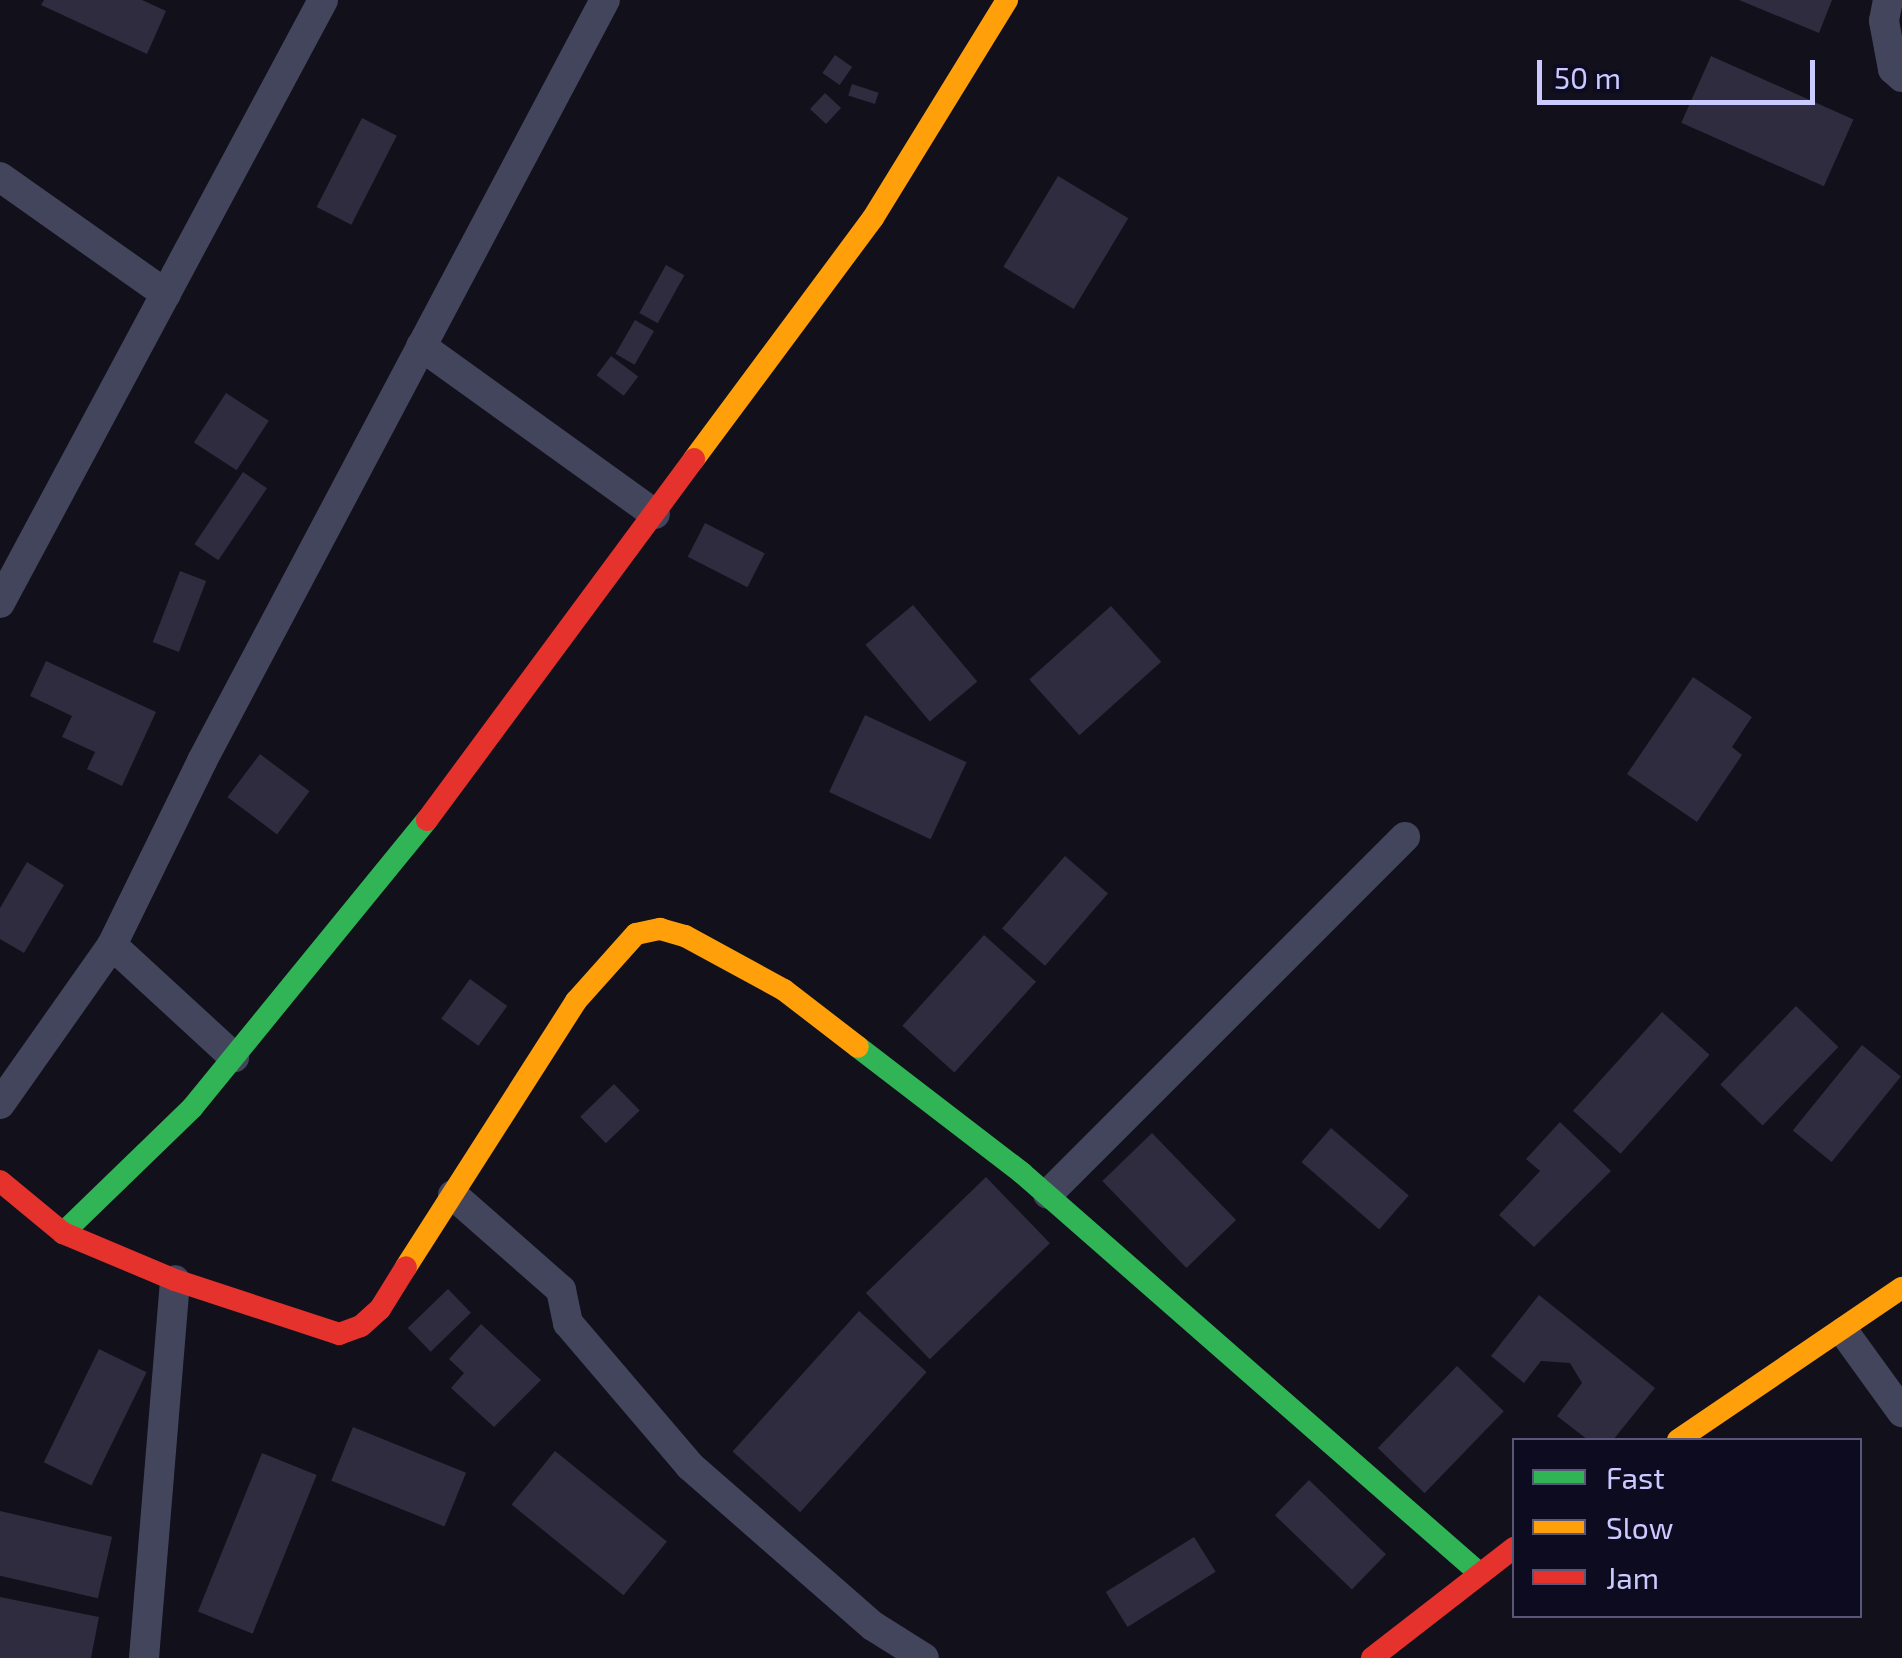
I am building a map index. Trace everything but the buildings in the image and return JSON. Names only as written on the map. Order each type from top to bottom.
[{"type":"street","points":[[0,603],[323,0]]},
{"type":"street","points":[[0,1104],[112,945],[202,761],[604,0]]},
{"type":"street","points":[[63,1233],[192,1108],[387,874],[873,218],[1007,0]]},
{"type":"street","points":[[1888,0],[1884,21],[1894,69],[1902,77]]},
{"type":"street","points":[[0,177],[166,294]]},
{"type":"street","points":[[421,346],[655,514]]},
{"type":"street","points":[[1048,1194],[1405,836]]},
{"type":"street","points":[[0,1181],[63,1233],[174,1280],[339,1334],[361,1326],[380,1309],[576,1000],[636,934],[660,929],[717,951],[784,990],[1048,1194],[1478,1572]]},
{"type":"street","points":[[112,945],[234,1057]]},
{"type":"street","points":[[453,1194],[561,1290],[568,1324],[690,1466],[873,1626],[924,1658]]},
{"type":"street","points":[[144,1658],[174,1280]]},
{"type":"street","points":[[1681,1438],[1844,1332],[1902,1288]]},
{"type":"street","points":[[1844,1332],[1902,1412]]},
{"type":"street","points":[[1372,1658],[1512,1549]]},
{"type":"traffic: fast","points":[[63,1233],[192,1108],[427,820]]},
{"type":"traffic: fast","points":[[858,1047],[1022,1173],[1478,1572]]},
{"type":"traffic: slow","points":[[694,459],[873,218],[1007,0]]},
{"type":"traffic: slow","points":[[406,1267],[576,1001],[636,934],[660,929],[685,936],[784,990],[858,1047]]},
{"type":"traffic: slow","points":[[1681,1438],[1902,1288]]},
{"type":"traffic: jam","points":[[427,820],[694,459]]},
{"type":"traffic: jam","points":[[0,1181],[63,1233],[175,1280],[339,1334],[361,1326],[380,1309],[406,1267]]},
{"type":"traffic: jam","points":[[1372,1658],[1512,1550]]}]
